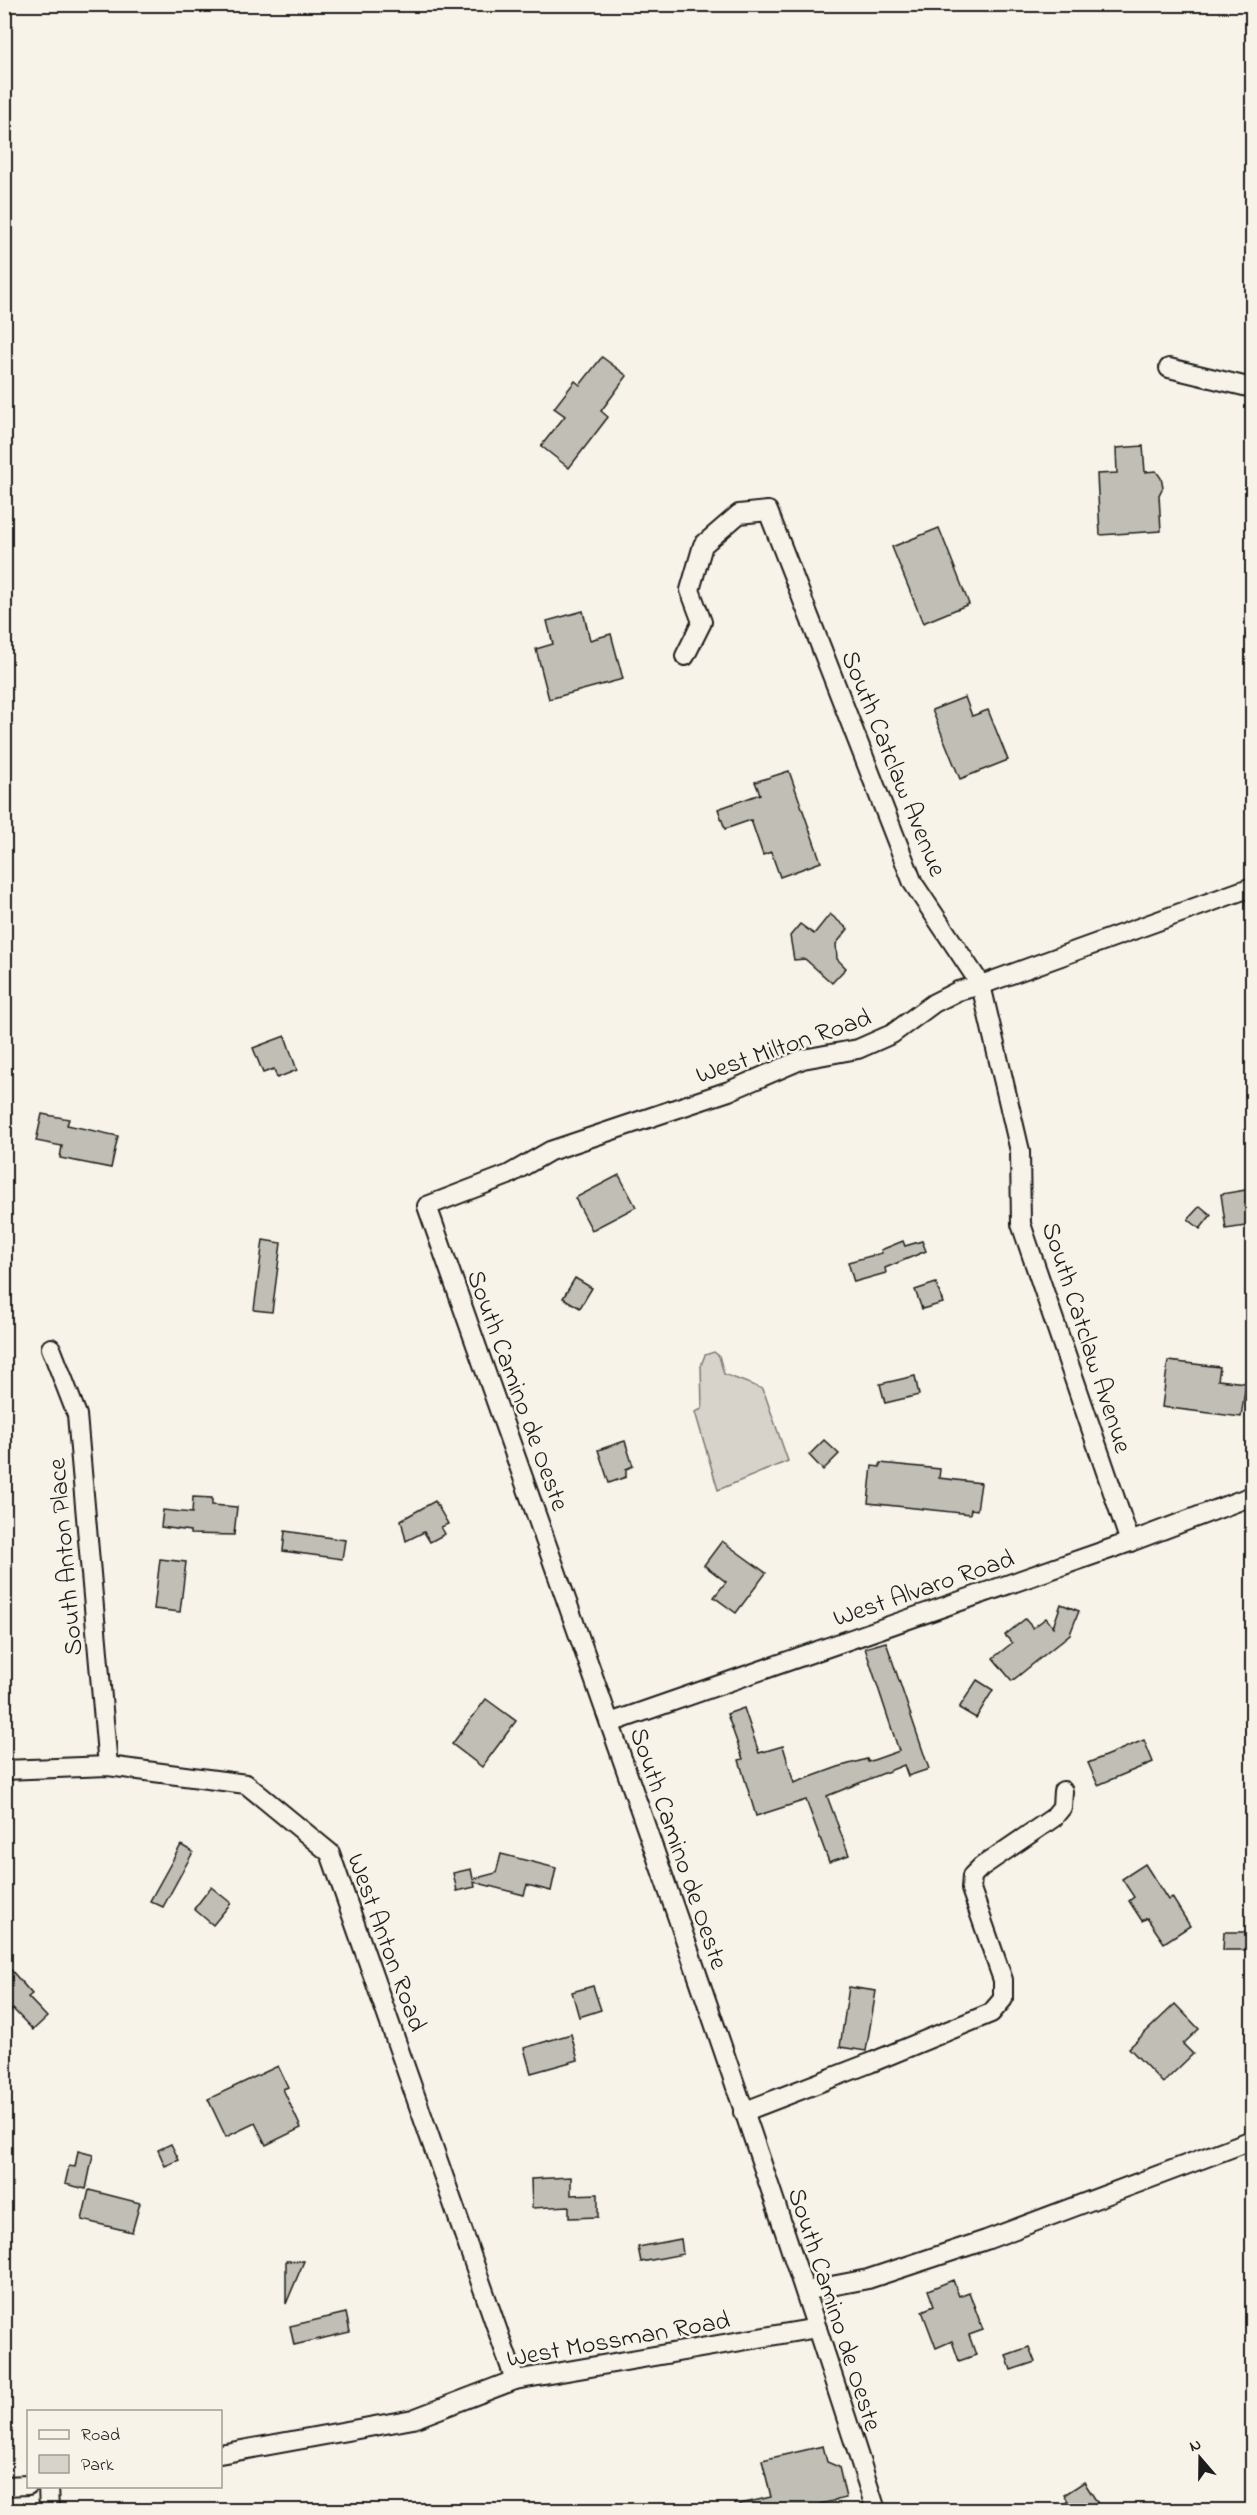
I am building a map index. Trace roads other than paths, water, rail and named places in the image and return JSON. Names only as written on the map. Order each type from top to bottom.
[{"type":"street","points":[[1169,368],[1252,388]]},
{"type":"street","name":"South Catclaw Avenue","points":[[685,656],[702,622],[690,591],[703,545],[739,514],[768,512],[913,883],[981,985],[1020,1151],[1021,1224],[1130,1542]]},
{"type":"street","name":"West Milton Road","points":[[427,1206],[508,1176],[550,1151],[729,1091],[803,1059],[858,1050],[892,1034],[933,1003],[958,991],[981,985],[1252,887]]},
{"type":"street","name":"South Camino de Oeste","points":[[427,1206],[610,1723],[805,2291],[876,2511]]},
{"type":"street","name":"South Anton Place","points":[[51,1348],[77,1415],[108,1766]]},
{"type":"street","name":"West Alvaro Road","points":[[610,1723],[1130,1542],[1252,1496]]},
{"type":"street","name":"West Anton Road","points":[[4,1770],[108,1766],[246,1784],[330,1853],[515,2380]]},
{"type":"street","points":[[743,2112],[991,2013],[1003,1999],[1002,1980],[971,1889],[972,1876],[981,1867],[1053,1818],[1062,1807],[1063,1791]]},
{"type":"street","points":[[805,2291],[868,2279],[986,2240],[1252,2140]]},
{"type":"street","name":"West Mossman Road","points":[[222,2454],[413,2419],[515,2380],[817,2328]]},
{"type":"street","points":[[4,2486],[27,2485]]},
{"type":"street","points":[[48,2488],[50,2511]]}]
